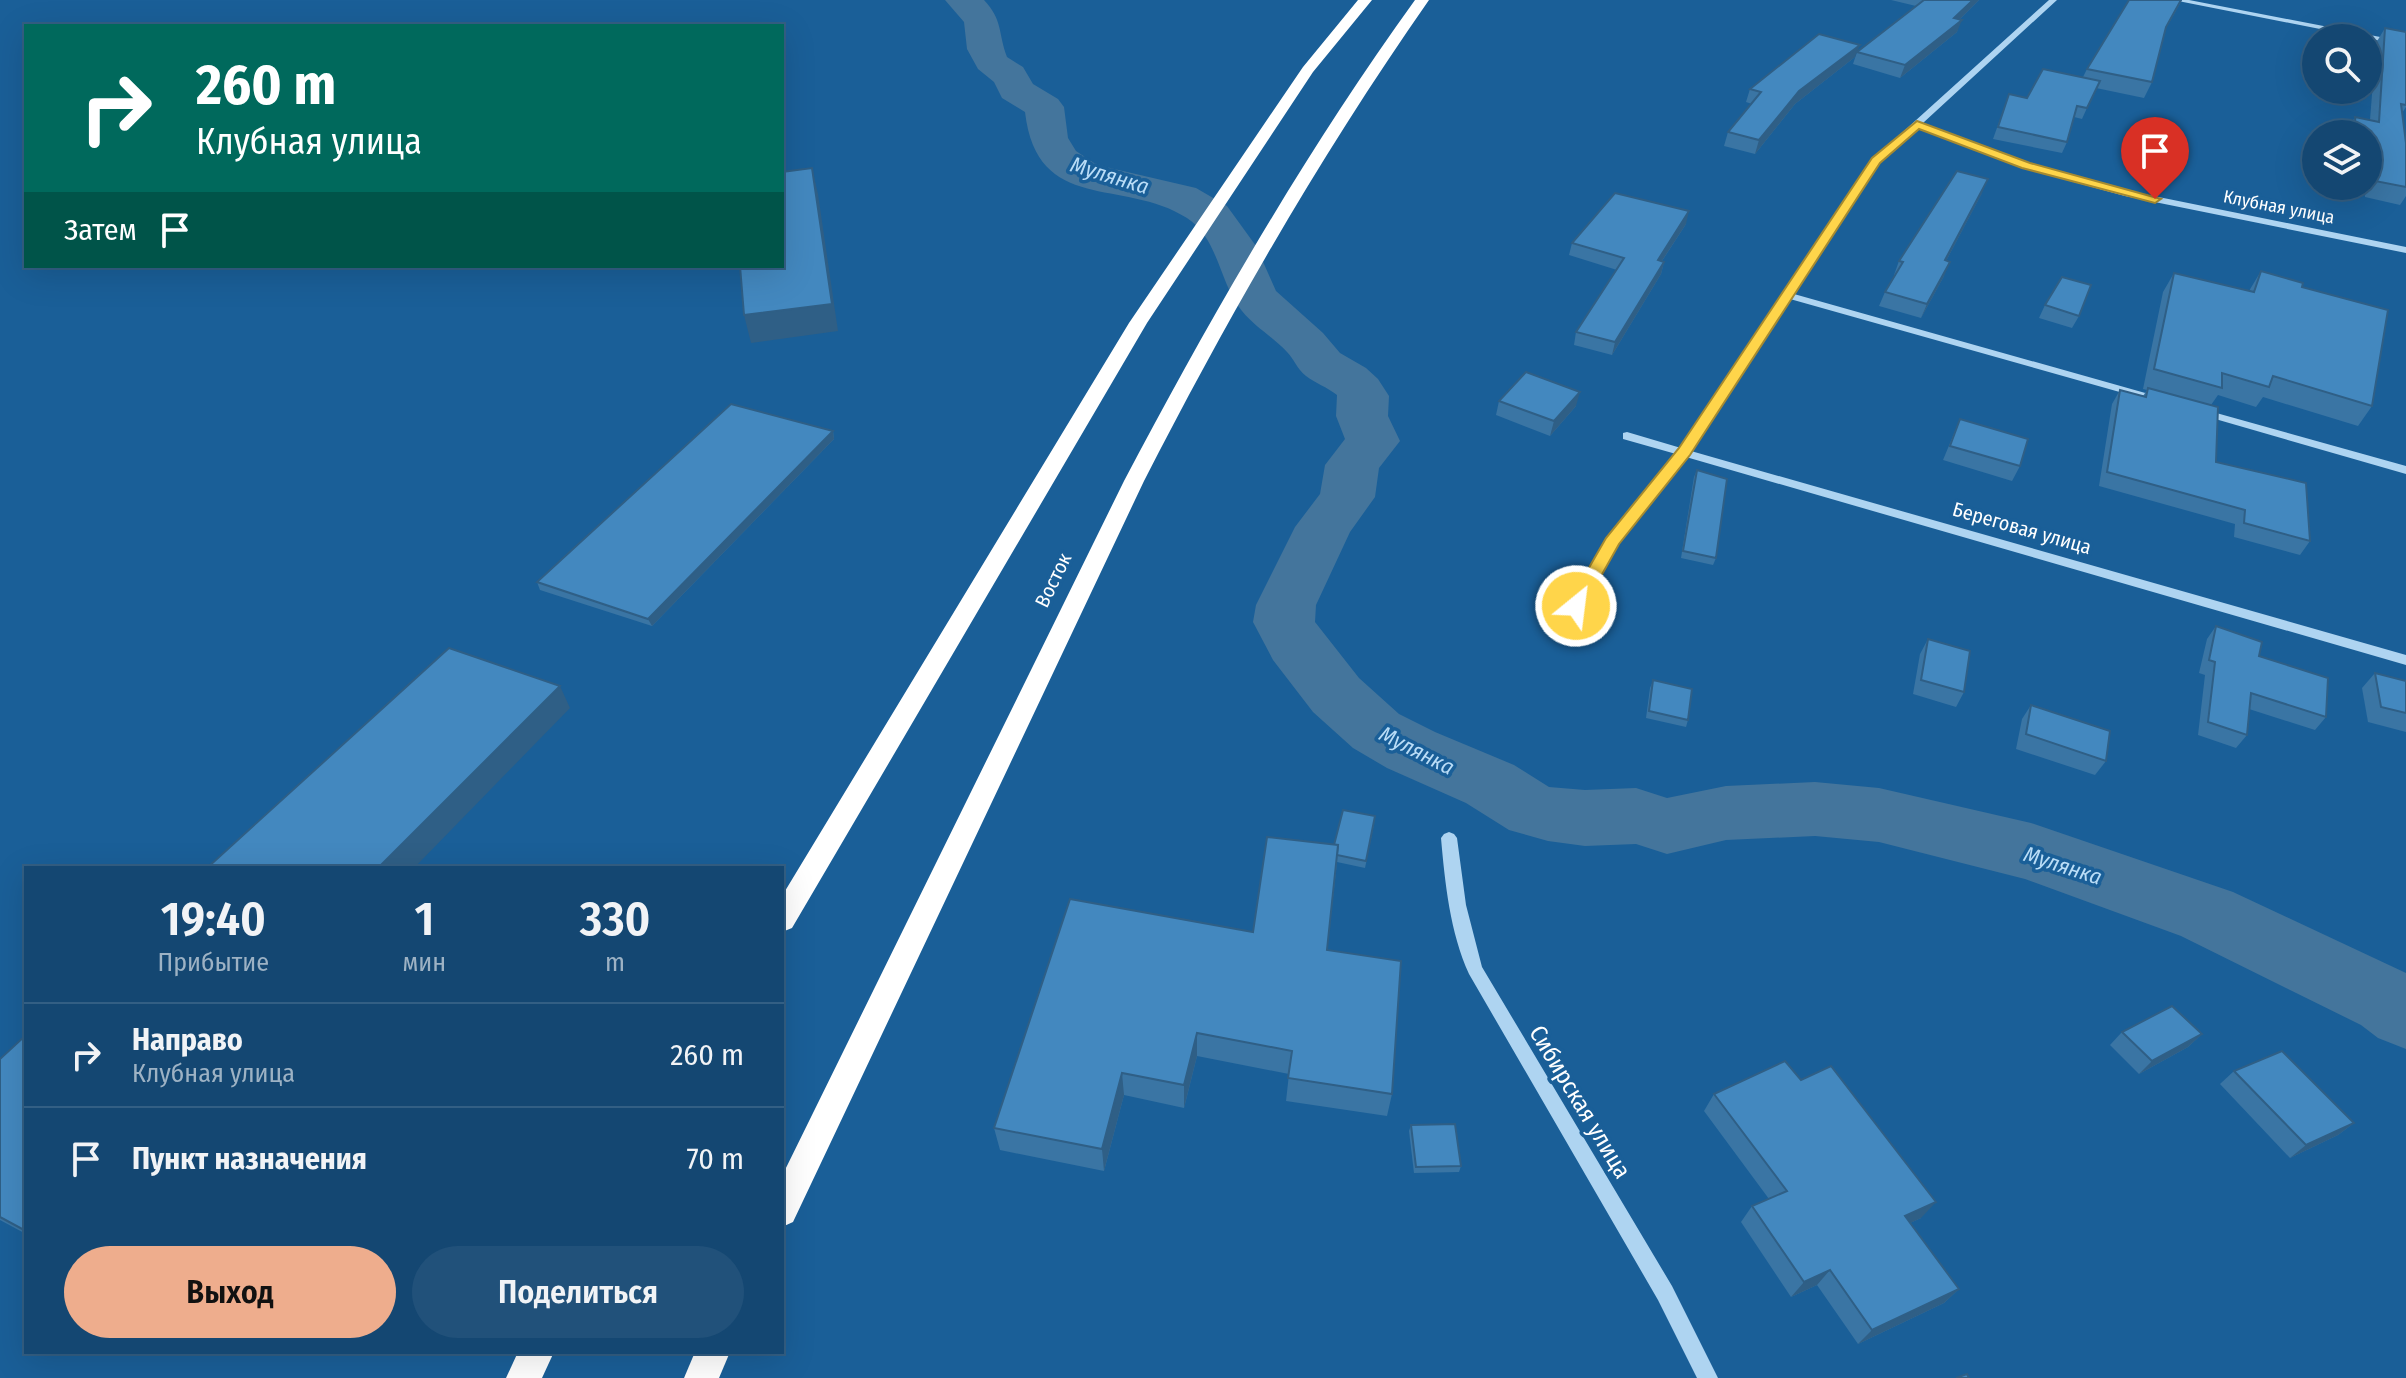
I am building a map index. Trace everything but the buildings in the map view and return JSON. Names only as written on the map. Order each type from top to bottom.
[{"type":"highway","points":[[784,917],[1138,323],[1308,70],[1365,0]]},
{"type":"highway","name":"Восток","points":[[784,1207],[1134,481],[1193,367],[1364,81],[1422,0]]},
{"type":"highway","points":[[523,1378],[536,1354]]},
{"type":"highway","points":[[701,1378],[712,1354]]},
{"type":"street","points":[[1576,606],[1612,541],[1685,451],[1790,296],[1876,161],[2053,0]]},
{"type":"street","points":[[2177,0],[2406,44]]},
{"type":"street","name":"Клубная улица","points":[[1917,124],[2026,166],[2128,194],[2406,250]]},
{"type":"street","points":[[1790,296],[2166,402]]},
{"type":"street","points":[[2196,410],[2406,470]]},
{"type":"street","name":"Береговая улица","points":[[1627,436],[2406,660]]},
{"type":"street","name":"Сибирская улица","points":[[1449,838],[1466,946],[1475,969],[1665,1293],[1708,1378]]},
{"type":"waterway","name":"Мулянка","points":[[962,0],[979,15],[991,61],[1010,75],[1016,90],[1044,107],[1048,138],[1060,159],[1079,172],[1102,180],[1155,189],[1181,197],[1205,210],[1229,238],[1250,289],[1259,301],[1306,343],[1322,364],[1360,390],[1364,399],[1363,420],[1373,441],[1352,465],[1347,497],[1324,527],[1286,605],[1284,622],[1295,644],[1336,695],[1376,731],[1411,750],[1490,784],[1533,811],[1548,814],[1585,818],[1636,816],[1667,826],[1726,813],[1815,809],[1879,815],[2031,852],[2207,914],[2388,1001],[2406,1014]]},
{"type":"route","points":[[1576,606],[1612,541],[1685,451],[1790,296],[1876,161],[1917,124],[2026,166],[2155,199]]}]
